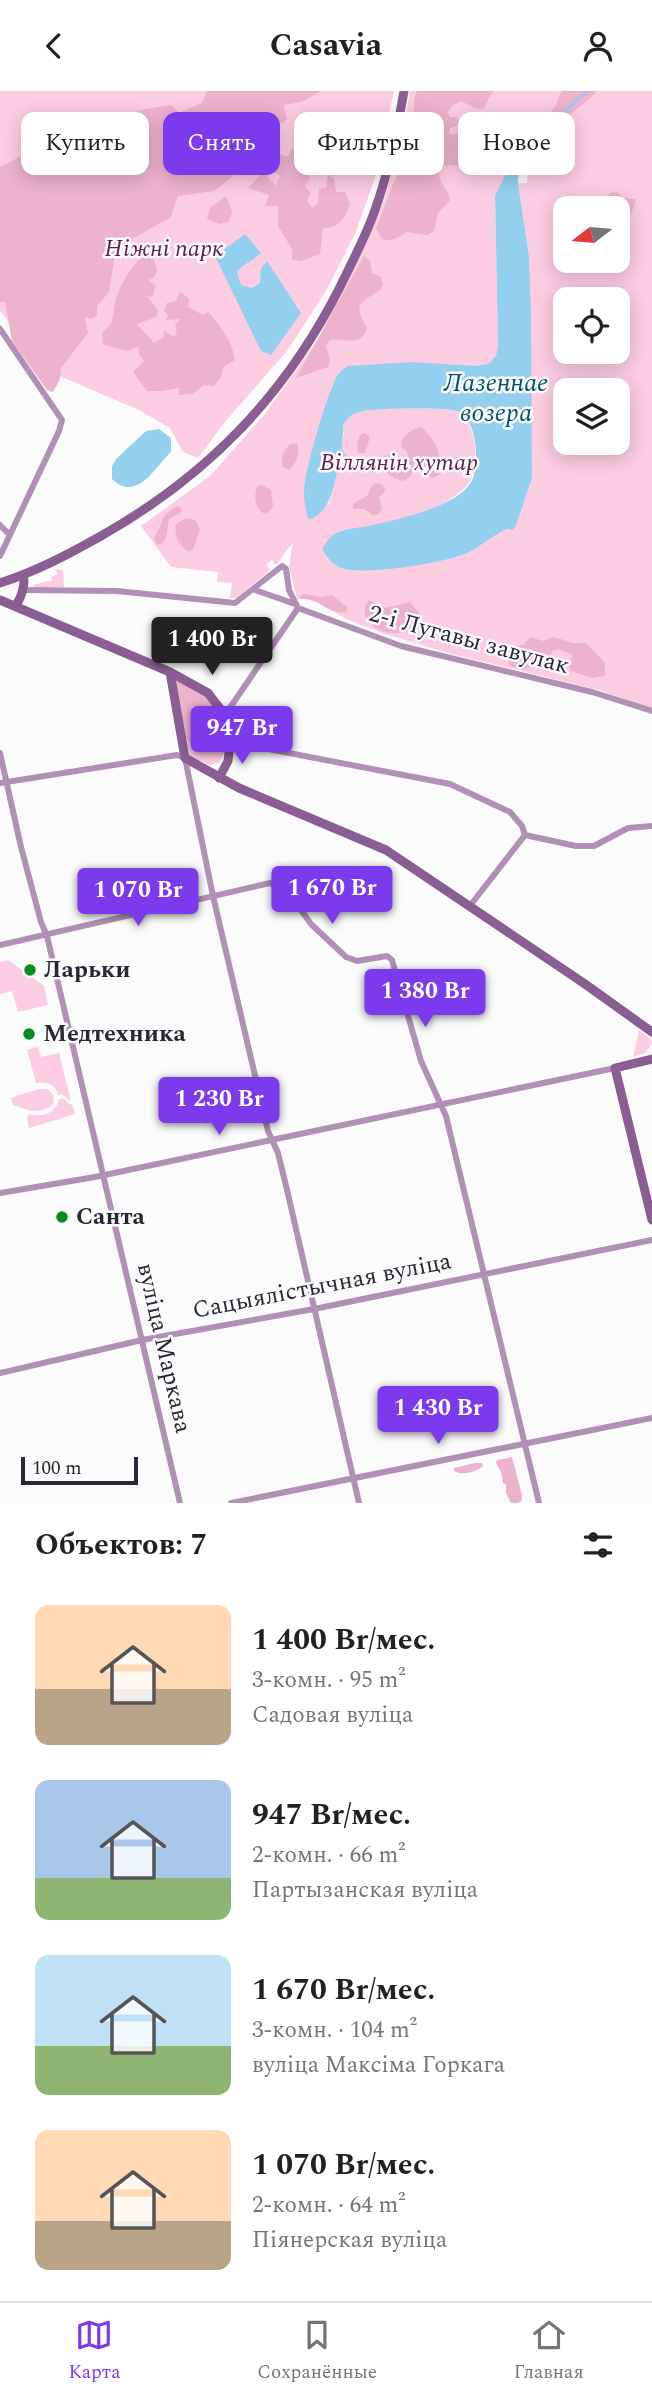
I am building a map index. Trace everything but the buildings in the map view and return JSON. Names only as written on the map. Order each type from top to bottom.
[{"type":"main road","points":[[0,583],[44,568],[159,501],[231,440],[264,405],[315,333],[368,228],[386,175],[404,91]]},
{"type":"main road","points":[[15,606],[20,599],[23,575]]},
{"type":"main road","points":[[0,600],[170,672],[208,693],[225,715],[232,742],[228,761],[219,778]]},
{"type":"main road","points":[[170,672],[185,758],[219,778],[386,850],[586,984],[652,1032]]},
{"type":"main road","points":[[651,1060],[615,1068],[652,1220]]},
{"type":"street","points":[[0,329],[62,420],[0,556]]},
{"type":"street","points":[[0,526],[9,534]]},
{"type":"street","points":[[21,590],[117,591],[235,603],[255,590],[282,566],[286,569],[289,590],[296,606],[225,715]]},
{"type":"street","name":"2-і Лугавы завулак","points":[[255,590],[401,646],[592,692],[652,711]]},
{"type":"street","points":[[232,742],[450,784],[510,812],[522,826],[525,835]]},
{"type":"street","name":"вуліца Маркава","points":[[0,753],[3,783],[47,936],[180,1503]]},
{"type":"street","points":[[3,783],[177,755],[185,758],[213,896],[268,1131],[278,1153],[359,1503]]},
{"type":"street","points":[[525,835],[576,846],[594,846],[628,828],[652,826]]},
{"type":"street","points":[[469,907],[525,835]]},
{"type":"street","points":[[0,945],[270,883],[288,892],[312,924],[346,957],[357,961],[387,956],[392,960],[421,1061],[442,1106],[539,1503]]},
{"type":"street","points":[[0,1193],[104,1176],[615,1068]]},
{"type":"street","name":"Сацыялістычная вуліца","points":[[0,1373],[142,1339],[314,1309],[652,1240]]},
{"type":"street","points":[[230,1503],[652,1418]]},
{"type":"green space","name":"Ніжні парк","points":[[0,91],[394,91],[389,112],[294,112],[294,175],[376,175],[375,178],[355,234],[326,291],[287,351],[224,423],[198,458],[183,452],[170,428],[141,411],[48,371],[0,311]]},
{"type":"green space","points":[[207,91],[322,91],[301,102],[284,105],[287,119],[283,123],[280,123],[280,112],[181,112],[202,103]]},
{"type":"green space","name":"Віллянін хутар","points":[[410,91],[652,91],[652,709],[599,690],[452,654],[385,634],[346,619],[312,599],[297,599],[289,566],[293,542],[276,565],[272,560],[266,564],[270,570],[236,598],[230,598],[232,583],[217,582],[218,572],[171,567],[141,526],[210,476],[265,414],[318,339],[384,200],[391,175],[444,175],[444,112],[406,112]],"holes":[[[458,112],[575,112],[575,175],[527,175],[527,183],[518,183],[529,256],[532,478],[516,526],[513,530],[507,528],[465,554],[455,557],[383,569],[340,567],[324,553],[333,535],[428,511],[461,491],[473,474],[473,434],[465,417],[459,412],[441,409],[358,412],[349,417],[343,425],[344,434],[340,446],[343,461],[339,461],[329,504],[304,492],[332,385],[348,366],[475,366],[490,363],[496,355],[495,196],[512,175],[458,175]]]},
{"type":"green space","points":[[417,91],[493,91],[483,109],[461,101],[448,112],[450,117],[458,120],[457,126],[450,128],[449,133],[458,133],[458,166],[444,167],[444,112],[414,112]]},
{"type":"green space","points":[[562,91],[597,91],[573,112],[551,112],[557,104]]},
{"type":"green space","points":[[172,105],[178,112],[163,112],[163,175],[233,175],[214,191],[178,196],[171,217],[116,248],[109,292],[97,306],[97,316],[91,319],[85,317],[88,333],[61,368],[60,379],[53,392],[47,390],[12,341],[5,302],[0,302],[0,167],[21,156],[21,175],[149,175],[149,112],[134,112]]},
{"type":"green space","points":[[292,148],[294,149],[294,175],[310,177],[305,187],[311,193],[307,201],[312,208],[318,203],[319,189],[326,188],[328,175],[334,178],[336,192],[345,192],[350,203],[341,221],[334,226],[323,228],[320,254],[301,261],[292,259],[292,249],[278,226],[278,206],[265,206],[269,195],[248,188],[260,175],[266,175],[276,186],[280,176],[280,154],[287,157]]},
{"type":"green space","points":[[398,175],[439,175],[450,201],[438,213],[434,231],[427,235],[406,232],[395,239],[382,239],[376,229]]},
{"type":"green space","points":[[612,192],[621,196],[607,196]]},
{"type":"green space","points":[[226,196],[232,211],[229,222],[219,224],[207,219],[210,208]]},
{"type":"green space","points":[[630,199],[635,199],[634,206],[631,212]]},
{"type":"green space","points":[[146,253],[152,253],[157,270],[154,278],[148,280],[156,286],[152,297],[147,296],[158,310],[156,317],[137,324],[154,343],[164,337],[164,330],[174,337],[177,331],[175,325],[180,319],[166,320],[168,315],[164,311],[167,303],[176,301],[180,291],[189,299],[188,307],[203,315],[208,312],[225,334],[235,360],[223,367],[222,375],[214,386],[204,385],[192,394],[179,395],[179,388],[147,391],[133,372],[144,361],[138,346],[128,351],[103,345],[102,332],[112,322],[121,286],[132,268]]},
{"type":"green space","points":[[364,256],[370,261],[372,273],[381,277],[383,284],[381,289],[359,308],[367,328],[365,334],[357,340],[330,340],[326,346],[330,360],[328,367],[296,378]]},
{"type":"green space","name":"Віллянін хутар","points":[[422,427],[435,443],[441,460],[449,457],[450,466],[445,468],[442,465],[439,475],[429,477],[420,456],[416,457],[411,474],[403,481],[386,472],[382,460],[384,456],[394,454],[404,461],[408,459],[407,451],[402,448],[402,441],[410,431]]},
{"type":"green space","points":[[364,433],[370,437],[365,453],[358,453],[357,444],[360,435]]},
{"type":"green space","points":[[290,444],[297,444],[298,454],[296,462],[289,470],[283,467],[282,461]]},
{"type":"green space","points":[[375,483],[385,488],[379,497],[382,509],[378,514],[373,515],[364,509],[353,509],[353,504],[368,495]]},
{"type":"green space","points":[[262,485],[271,490],[273,506],[265,514],[257,506],[255,498],[257,486]]},
{"type":"green space","points":[[178,506],[182,512],[169,519],[166,538],[161,545],[156,544],[154,536],[164,517]]},
{"type":"green space","points":[[186,518],[195,520],[200,529],[193,550],[188,551],[179,543],[176,532],[176,524]]},
{"type":"green space","points":[[55,569],[63,571],[64,587],[36,589],[33,585],[52,580],[51,577],[58,574]]},
{"type":"green space","points":[[304,594],[321,597],[332,595],[348,608],[346,612],[334,611],[314,601],[301,599],[300,596]]},
{"type":"green space","points":[[369,600],[386,608],[410,602],[421,616],[418,627],[404,633],[381,631],[365,616],[365,606]]},
{"type":"green space","points":[[530,637],[543,641],[554,637],[573,643],[586,643],[605,663],[605,676],[592,678],[571,671],[569,667],[573,655],[558,649],[552,651],[546,666],[535,665],[523,670],[509,665],[507,653],[513,646],[523,645]]},
{"type":"green space","points":[[173,678],[221,715],[213,726],[209,724],[195,740],[203,748],[218,733],[213,727],[222,716],[229,741],[220,762],[210,765],[190,757]]},
{"type":"green space","points":[[176,678],[204,693],[218,712],[192,743],[183,737]]},
{"type":"green space","points":[[8,960],[44,986],[48,1005],[18,1012],[12,991],[0,994],[0,962]]},
{"type":"green space","points":[[639,1030],[651,1039],[652,1044],[645,1053],[633,1057]]},
{"type":"green space","points":[[38,1047],[41,1057],[59,1053],[71,1101],[61,1094],[58,1095],[50,1084],[36,1083],[27,1050]]},
{"type":"green space","points":[[38,1089],[48,1089],[53,1095],[54,1103],[39,1111],[13,1105],[11,1098]]},
{"type":"green space","points":[[62,1098],[73,1106],[75,1114],[29,1128],[29,1114],[48,1113]]},
{"type":"green space","points":[[512,1457],[522,1495],[522,1500],[518,1503],[511,1503],[496,1463],[497,1460]]},
{"type":"green space","points":[[482,1463],[483,1466],[469,1473],[454,1471],[454,1468]]},
{"type":"water","name":"Лазеннае возера","points":[[506,175],[518,175],[529,256],[532,478],[516,526],[465,554],[439,561],[384,569],[341,568],[330,560],[322,549],[335,534],[426,511],[456,497],[473,478],[476,462],[475,442],[470,424],[460,412],[393,409],[359,412],[343,425],[342,446],[347,457],[339,462],[327,504],[316,516],[308,519],[305,506],[307,470],[316,437],[334,382],[343,369],[348,366],[413,362],[475,366],[490,363],[496,355],[495,196]]},
{"type":"water","points":[[245,234],[261,253],[237,272],[241,285],[252,288],[260,283],[261,269],[267,261],[301,313],[271,355],[261,351],[215,256]]},
{"type":"water","points":[[159,429],[171,438],[171,452],[152,473],[145,480],[130,487],[112,479],[112,466],[116,459],[146,431]]},
{"type":"waterway","points":[[564,112],[587,91]]},
{"type":"place","name":"Ларьки","points":[[30,970]]},
{"type":"place","name":"Медтехника","points":[[29,1034]]},
{"type":"place","name":"Санта","points":[[62,1217]]}]
